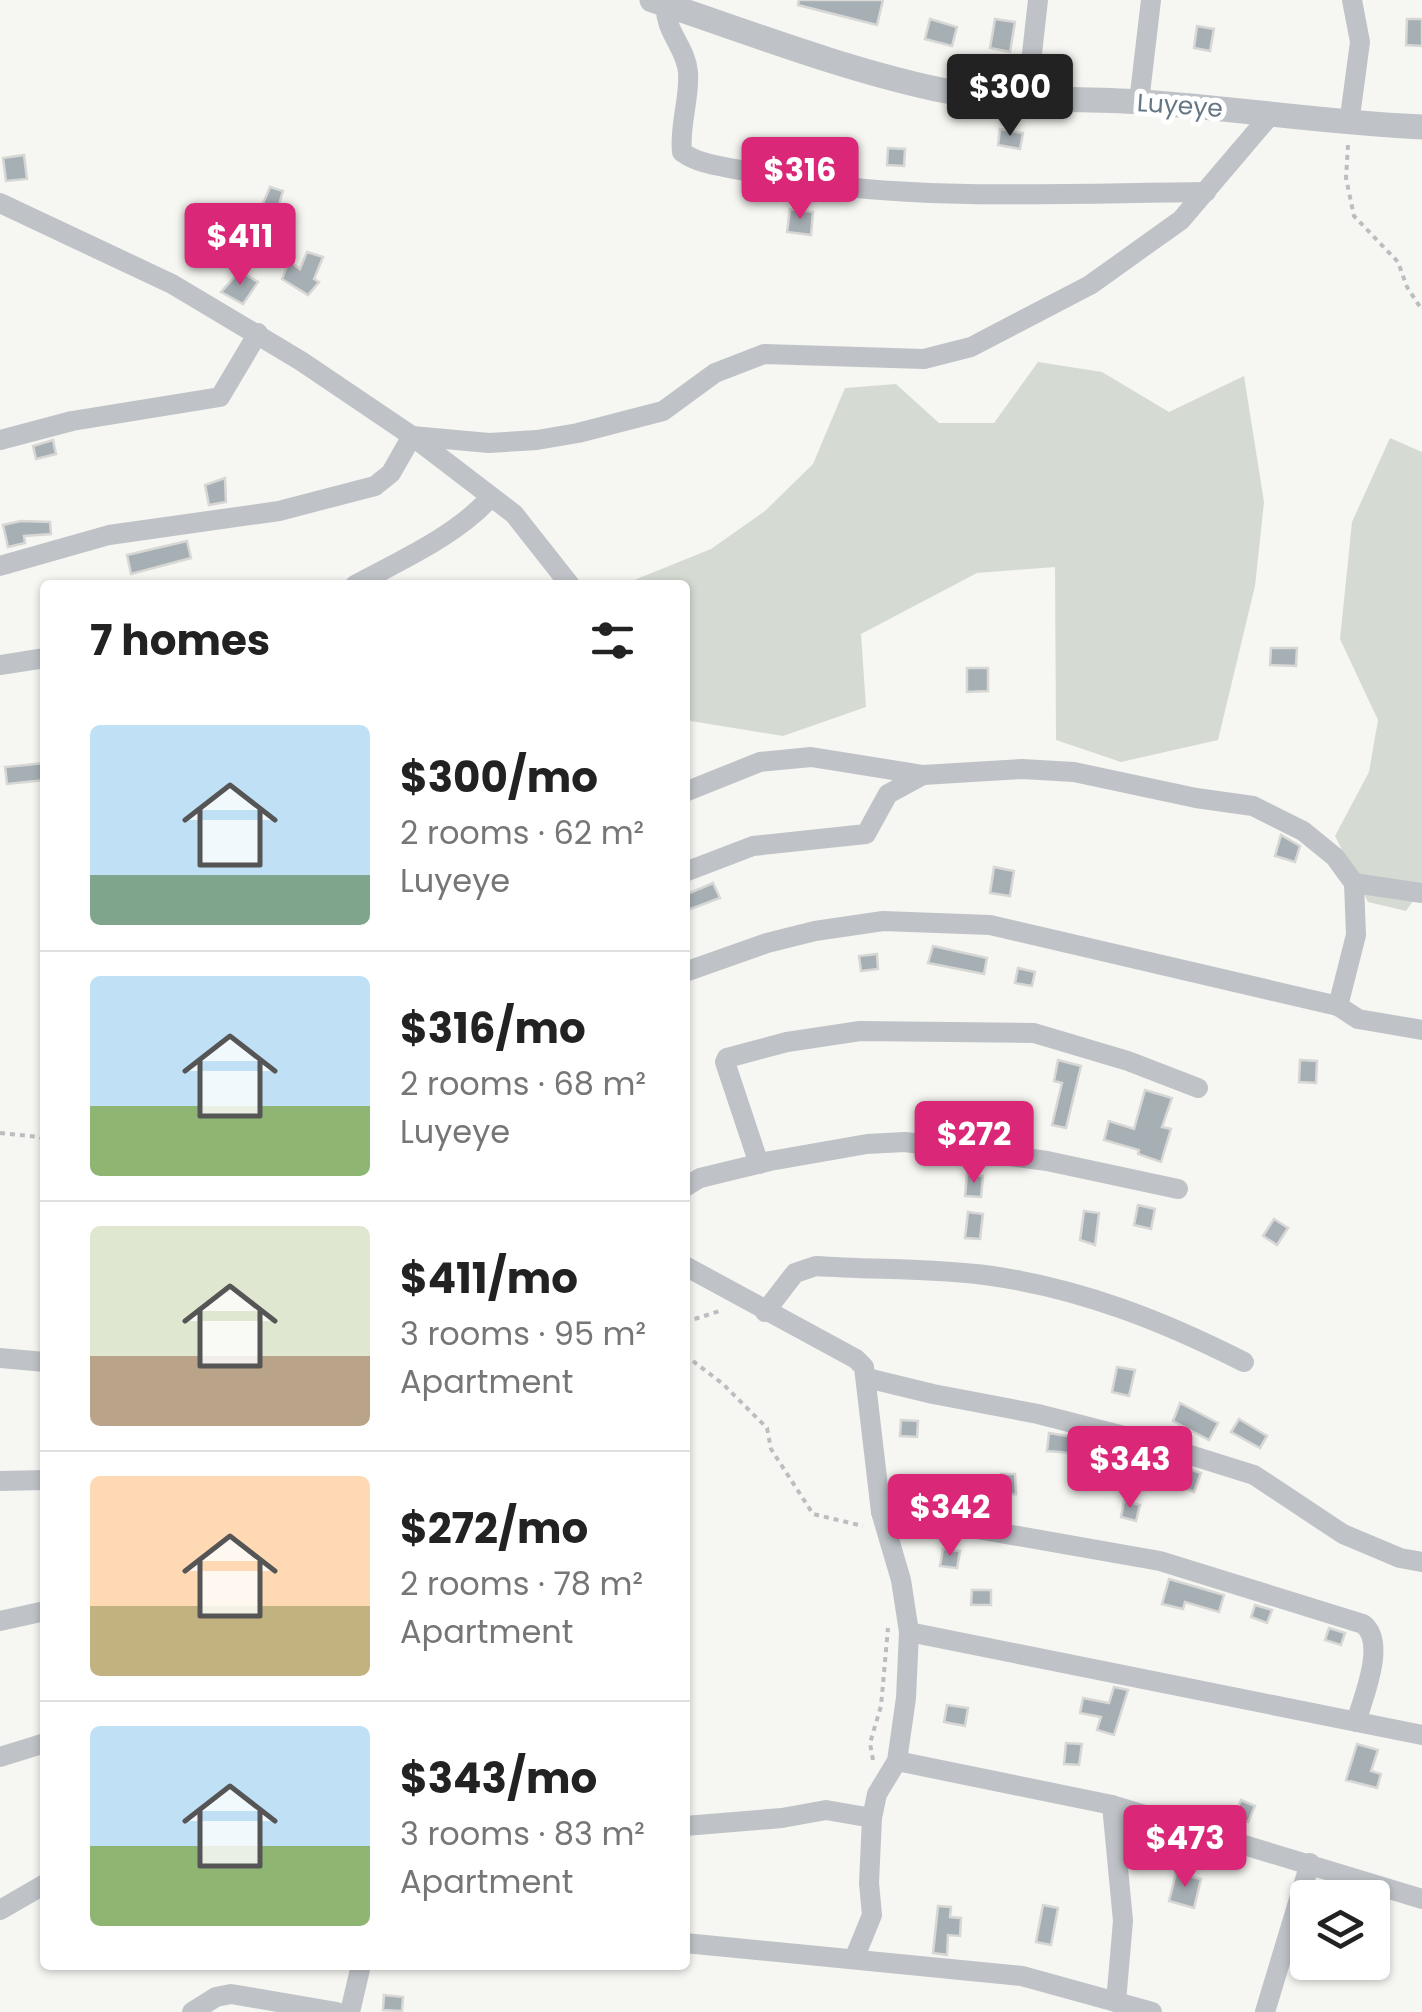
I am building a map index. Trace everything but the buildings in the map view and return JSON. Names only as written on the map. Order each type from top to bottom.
[{"type":"street","points":[[1028,98],[1038,0]]},
{"type":"street","points":[[1139,102],[1151,0]]},
{"type":"street","points":[[1349,124],[1360,42],[1352,0]]},
{"type":"street","points":[[659,2],[688,72],[680,138],[682,152],[695,160],[776,178],[911,191],[1206,192]]},
{"type":"street","name":"Luyeye","points":[[659,2],[898,80],[942,90],[1273,112],[1349,124],[1422,127]]},
{"type":"street","points":[[412,436],[489,442],[578,433],[663,410],[716,373],[764,354],[924,359],[972,347],[1090,285],[1181,220],[1273,112]]},
{"type":"street","points":[[0,203],[172,284],[258,333],[412,436],[491,496],[521,522],[566,580]]},
{"type":"street","points":[[0,440],[72,421],[216,399],[258,333]]},
{"type":"street","points":[[0,566],[108,535],[279,511],[375,486],[391,472],[412,436]]},
{"type":"street","points":[[363,580],[443,535],[479,510],[491,496]]},
{"type":"street","points":[[0,665],[40,659]]},
{"type":"street","points":[[690,790],[760,762],[820,758],[923,775],[1022,768],[1074,772],[1253,806],[1303,831],[1335,857],[1354,883],[1356,935],[1338,1006]]},
{"type":"street","points":[[690,870],[753,846],[866,834],[888,794],[923,775]]},
{"type":"street","points":[[1354,883],[1422,894]]},
{"type":"street","points":[[690,970],[815,930],[883,922],[990,925],[1338,1006],[1358,1019],[1422,1030]]},
{"type":"street","points":[[759,1164],[724,1062],[788,1042],[860,1031],[1040,1033],[1198,1088]]},
{"type":"street","points":[[690,1184],[759,1164],[867,1144],[940,1144],[1048,1160],[1178,1189]]},
{"type":"street","points":[[760,1308],[794,1273],[816,1266],[990,1276],[1115,1304],[1176,1327],[1244,1362]]},
{"type":"street","points":[[690,1269],[856,1359],[864,1367],[875,1520],[900,1580],[909,1632],[906,1698],[892,1768],[872,1818],[872,1915],[854,1959]]},
{"type":"street","points":[[0,1358],[40,1362]]},
{"type":"street","points":[[866,1378],[1038,1414],[1254,1475],[1343,1534],[1400,1558],[1422,1562]]},
{"type":"street","points":[[0,1481],[40,1480]]},
{"type":"street","points":[[875,1520],[1160,1561],[1363,1624],[1374,1639],[1371,1671],[1356,1722]]},
{"type":"street","points":[[0,1621],[40,1612]]},
{"type":"street","points":[[909,1632],[1422,1734]]},
{"type":"street","points":[[0,1758],[40,1745]]},
{"type":"street","points":[[892,1768],[1112,1805],[1422,1899]]},
{"type":"street","points":[[1112,1805],[1123,1920],[1116,2002]]},
{"type":"street","points":[[690,1826],[826,1810],[872,1818]]},
{"type":"street","points":[[1266,2012],[1310,1863]]},
{"type":"street","points":[[0,1910],[40,1887]]},
{"type":"street","points":[[690,1943],[1022,1976],[1152,2012]]},
{"type":"street","points":[[350,2012],[360,1970]]},
{"type":"street","points":[[192,2012],[216,1997],[232,1994],[338,2012]]},
{"type":"path","points":[[1349,124],[1346,178],[1354,216],[1398,262],[1407,287],[1422,310]]},
{"type":"path","points":[[0,1133],[40,1137]]},
{"type":"path","points":[[690,1320],[710,1312],[760,1308]]},
{"type":"path","points":[[690,1359],[723,1384],[767,1428],[771,1449],[813,1514],[875,1520]]},
{"type":"path","points":[[888,1621],[881,1706],[870,1744],[876,1766],[892,1768]]},
{"type":"shaded area","points":[[1038,362],[1102,372],[1169,412],[1244,376],[1264,502],[1255,586],[1218,740],[1121,762],[1056,740],[1055,567],[977,573],[861,634],[866,707],[783,736],[690,721],[690,580],[634,580],[711,549],[765,511],[813,464],[845,388],[896,384],[939,423],[994,423]]},
{"type":"shaded area","points":[[1390,438],[1422,452],[1422,888],[1406,911],[1368,902],[1335,836],[1369,772],[1378,720],[1340,639],[1352,522]]}]
